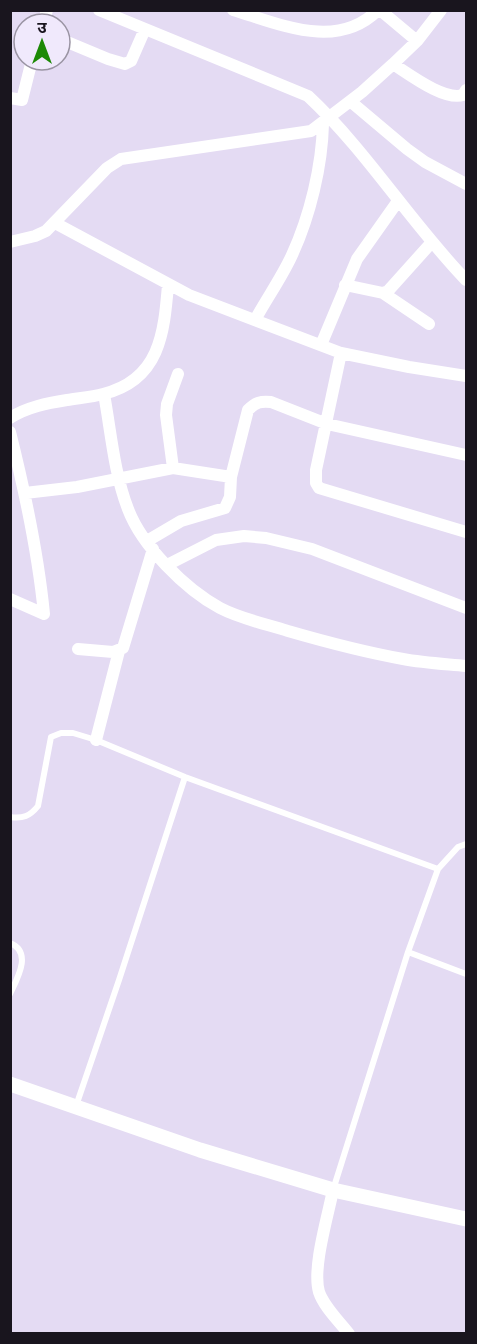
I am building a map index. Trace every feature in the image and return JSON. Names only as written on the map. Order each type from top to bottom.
[{"type":"street","points":[[99,10],[308,96],[326,120],[466,280]]},
{"type":"street","points":[[233,10],[300,30],[326,34],[345,30],[370,18],[379,10],[417,41]]},
{"type":"street","points":[[10,242],[35,236],[55,223],[107,168],[121,159],[311,131],[393,64],[417,41],[441,10]]},
{"type":"street","points":[[72,44],[125,64],[131,61],[145,29]]},
{"type":"street","points":[[393,64],[440,92],[463,96]]},
{"type":"street","points":[[10,98],[22,100],[29,72]]},
{"type":"street","points":[[350,101],[425,162],[466,184]]},
{"type":"street","points":[[255,320],[298,240],[320,163],[326,120]]},
{"type":"street","points":[[321,345],[345,285],[364,247],[398,201]]},
{"type":"street","points":[[55,223],[189,295],[341,353],[466,376]]},
{"type":"street","points":[[383,293],[392,288],[432,242]]},
{"type":"street","points":[[13,414],[49,403],[104,394],[134,380],[148,365],[162,336],[168,285]]},
{"type":"street","points":[[345,285],[383,293],[429,324]]},
{"type":"street","points":[[341,353],[316,470],[316,483],[319,488],[466,532]]},
{"type":"street","points":[[173,468],[166,415],[167,404],[178,374]]},
{"type":"street","points":[[104,394],[128,510],[166,565],[198,594],[220,608],[248,619],[350,648],[405,659],[466,666]]},
{"type":"street","points":[[96,740],[150,545],[181,521],[225,508],[230,497],[231,477],[249,410],[254,404],[262,401],[271,402],[327,424],[466,455]]},
{"type":"street","points":[[10,432],[25,493],[40,574],[44,614],[10,599]]},
{"type":"street","points":[[25,493],[120,480],[173,468],[231,477]]},
{"type":"street","points":[[166,565],[216,540],[244,536],[266,538],[312,549],[466,608]]},
{"type":"street","points":[[78,649],[119,651]]},
{"type":"street","points":[[10,1084],[200,1150],[333,1190],[466,1219]]},
{"type":"street","points":[[333,1190],[317,1278],[325,1303],[349,1334]]},
{"type":"lane","points":[[10,817],[21,818],[31,814],[38,806],[51,737],[61,733],[73,733],[96,740],[185,777],[438,869]]},
{"type":"lane","points":[[75,1107],[185,777]]},
{"type":"lane","points":[[333,1190],[408,952],[438,869],[458,847],[466,844]]},
{"type":"lane","points":[[10,943],[16,945],[22,954],[22,963],[10,994]]},
{"type":"lane","points":[[408,952],[466,974]]}]
